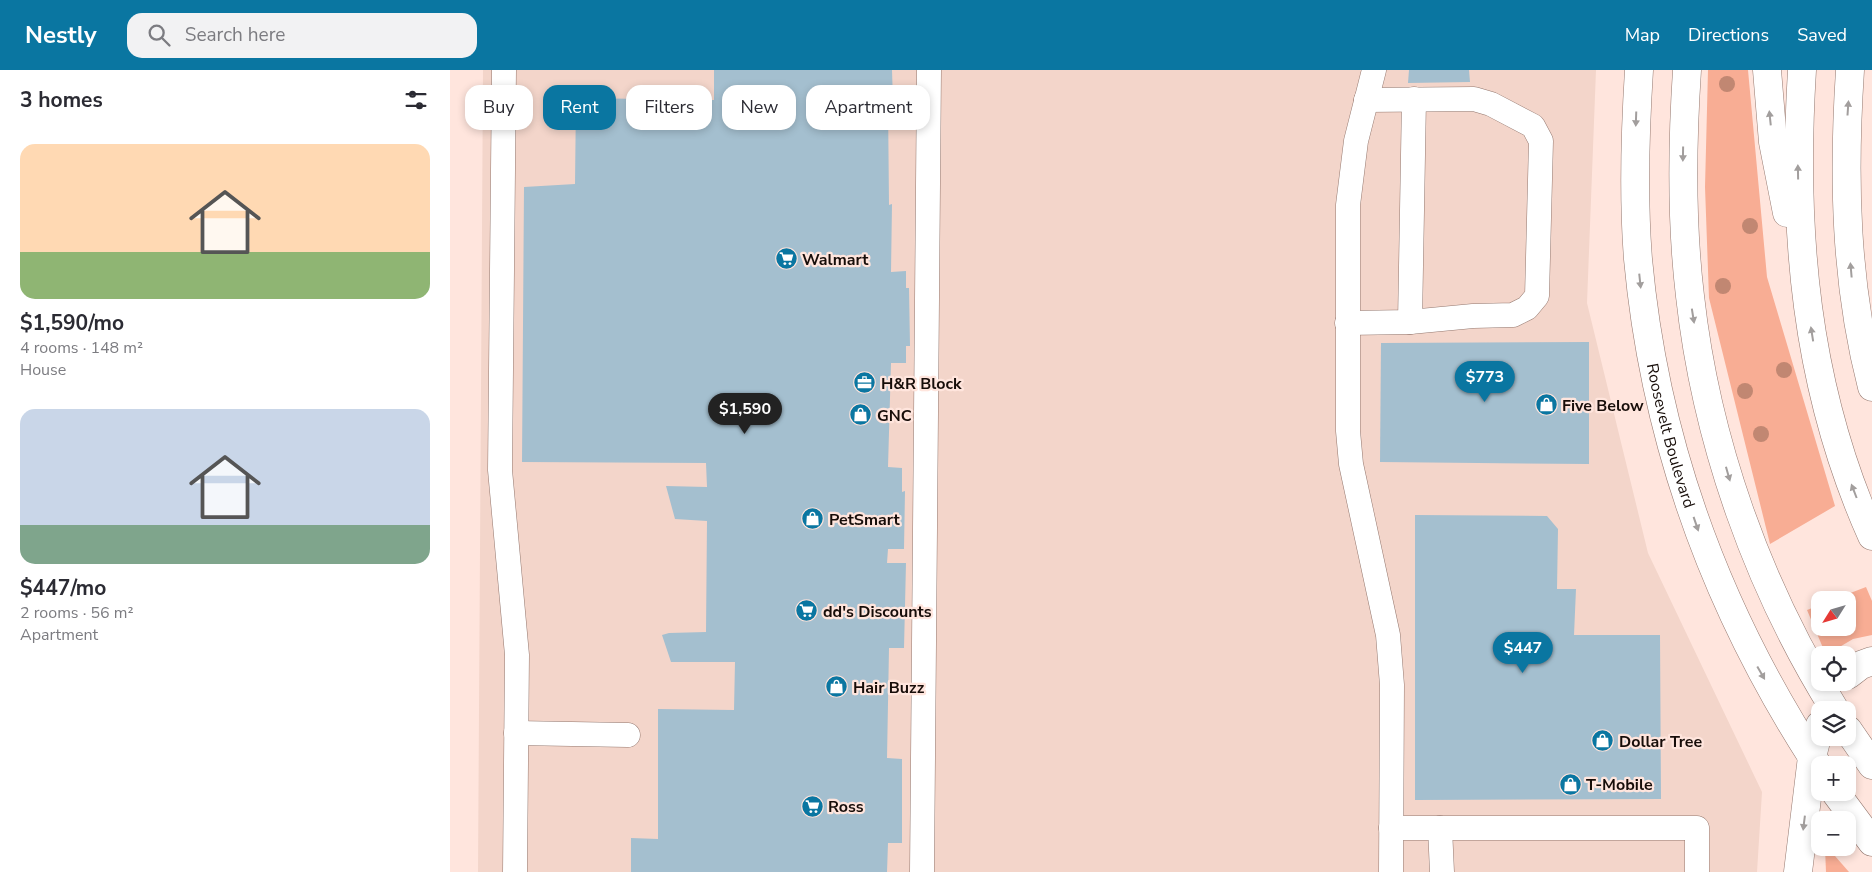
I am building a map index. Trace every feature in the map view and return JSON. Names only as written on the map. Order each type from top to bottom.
[{"type":"highway","name":"Roosevelt Boulevard","points":[[1639,70],[1635,162],[1638,257],[1651,352],[1671,448],[1701,538],[1737,624],[1756,664],[1812,756]]},
{"type":"highway","points":[[1687,70],[1683,163],[1686,254],[1690,298],[1706,390],[1729,480],[1743,523],[1783,615],[1831,700]]},
{"type":"highway","points":[[1767,70],[1772,142],[1805,285]]},
{"type":"highway","points":[[1802,70],[1798,184],[1805,285],[1817,367],[1827,407],[1852,485],[1872,536]]},
{"type":"highway","points":[[1850,70],[1846,124],[1846,201],[1864,305],[1864,357],[1872,387]]},
{"type":"highway","points":[[1856,669],[1872,661]]},
{"type":"highway","points":[[1856,742],[1872,765]]},
{"type":"highway","points":[[1798,872],[1811,793]]},
{"type":"highway","points":[[1842,801],[1872,842]]},
{"type":"lane","points":[[504,70],[500,470],[517,655],[515,872]]},
{"type":"lane","points":[[922,872],[929,70]]},
{"type":"lane","points":[[1374,70],[1356,141],[1347,224],[1348,431],[1351,464],[1388,635],[1392,685],[1390,872]]},
{"type":"lane","points":[[1410,322],[1414,99]]},
{"type":"lane","points":[[1347,324],[1513,315],[1527,308],[1536,296],[1541,141],[1533,126],[1491,104],[1474,99],[1366,100]]},
{"type":"lane","points":[[516,733],[628,736]]},
{"type":"lane","points":[[1391,828],[1697,828],[1697,872]]},
{"type":"lane","points":[[1440,828],[1442,872]]},
{"type":"shaded area","points":[[483,70],[1596,70],[1587,303],[1648,553],[1762,792],[1757,872],[478,872],[483,130],[533,130],[533,85],[483,85]]},
{"type":"shaded area","points":[[1708,70],[1748,70],[1767,277],[1835,506],[1770,544],[1709,298],[1705,187]]},
{"type":"shaded area","points":[[1866,587],[1872,601],[1872,635],[1853,639],[1841,646],[1822,646],[1818,636],[1856,636],[1856,591]]},
{"type":"shaded area","points":[[1811,608],[1811,619],[1807,610]]},
{"type":"shaded area","points":[[1825,856],[1835,856],[1849,872],[1826,872]]},
{"type":"building","points":[[714,70],[892,70],[892,85],[806,85],[806,130],[888,130],[889,205],[892,204],[891,272],[906,271],[906,288],[909,288],[910,346],[906,346],[906,363],[891,363],[888,467],[902,468],[902,492],[905,491],[904,549],[888,549],[887,563],[906,563],[904,648],[889,648],[887,758],[902,759],[902,843],[888,843],[887,872],[631,872],[631,838],[658,839],[658,709],[734,710],[735,662],[671,662],[662,635],[669,633],[706,632],[707,521],[675,519],[666,486],[707,487],[706,463],[522,462],[524,187],[575,184],[576,130],[616,130],[616,99],[626,99],[626,130],[712,130],[712,100],[714,100]]},
{"type":"building","points":[[1409,70],[1469,70],[1470,82],[1408,83]]},
{"type":"building","points":[[1589,342],[1589,464],[1380,462],[1381,343]]},
{"type":"building","points":[[1415,515],[1547,516],[1558,529],[1557,589],[1576,589],[1574,635],[1660,635],[1661,799],[1415,800]]},
{"type":"place","name":"Walmart","points":[[786,259]]},
{"type":"place","name":"H&R Block","points":[[865,383]]},
{"type":"place","name":"Five Below","points":[[1546,405]]},
{"type":"place","name":"GNC","points":[[861,415]]},
{"type":"place","name":"PetSmart","points":[[813,519]]},
{"type":"place","name":"dd's Discounts","points":[[807,611]]},
{"type":"place","name":"Hair Buzz","points":[[837,687]]},
{"type":"place","name":"Dollar Tree","points":[[1603,741]]},
{"type":"place","name":"T-Mobile","points":[[1570,784]]},
{"type":"place","name":"Ross","points":[[812,806]]}]
